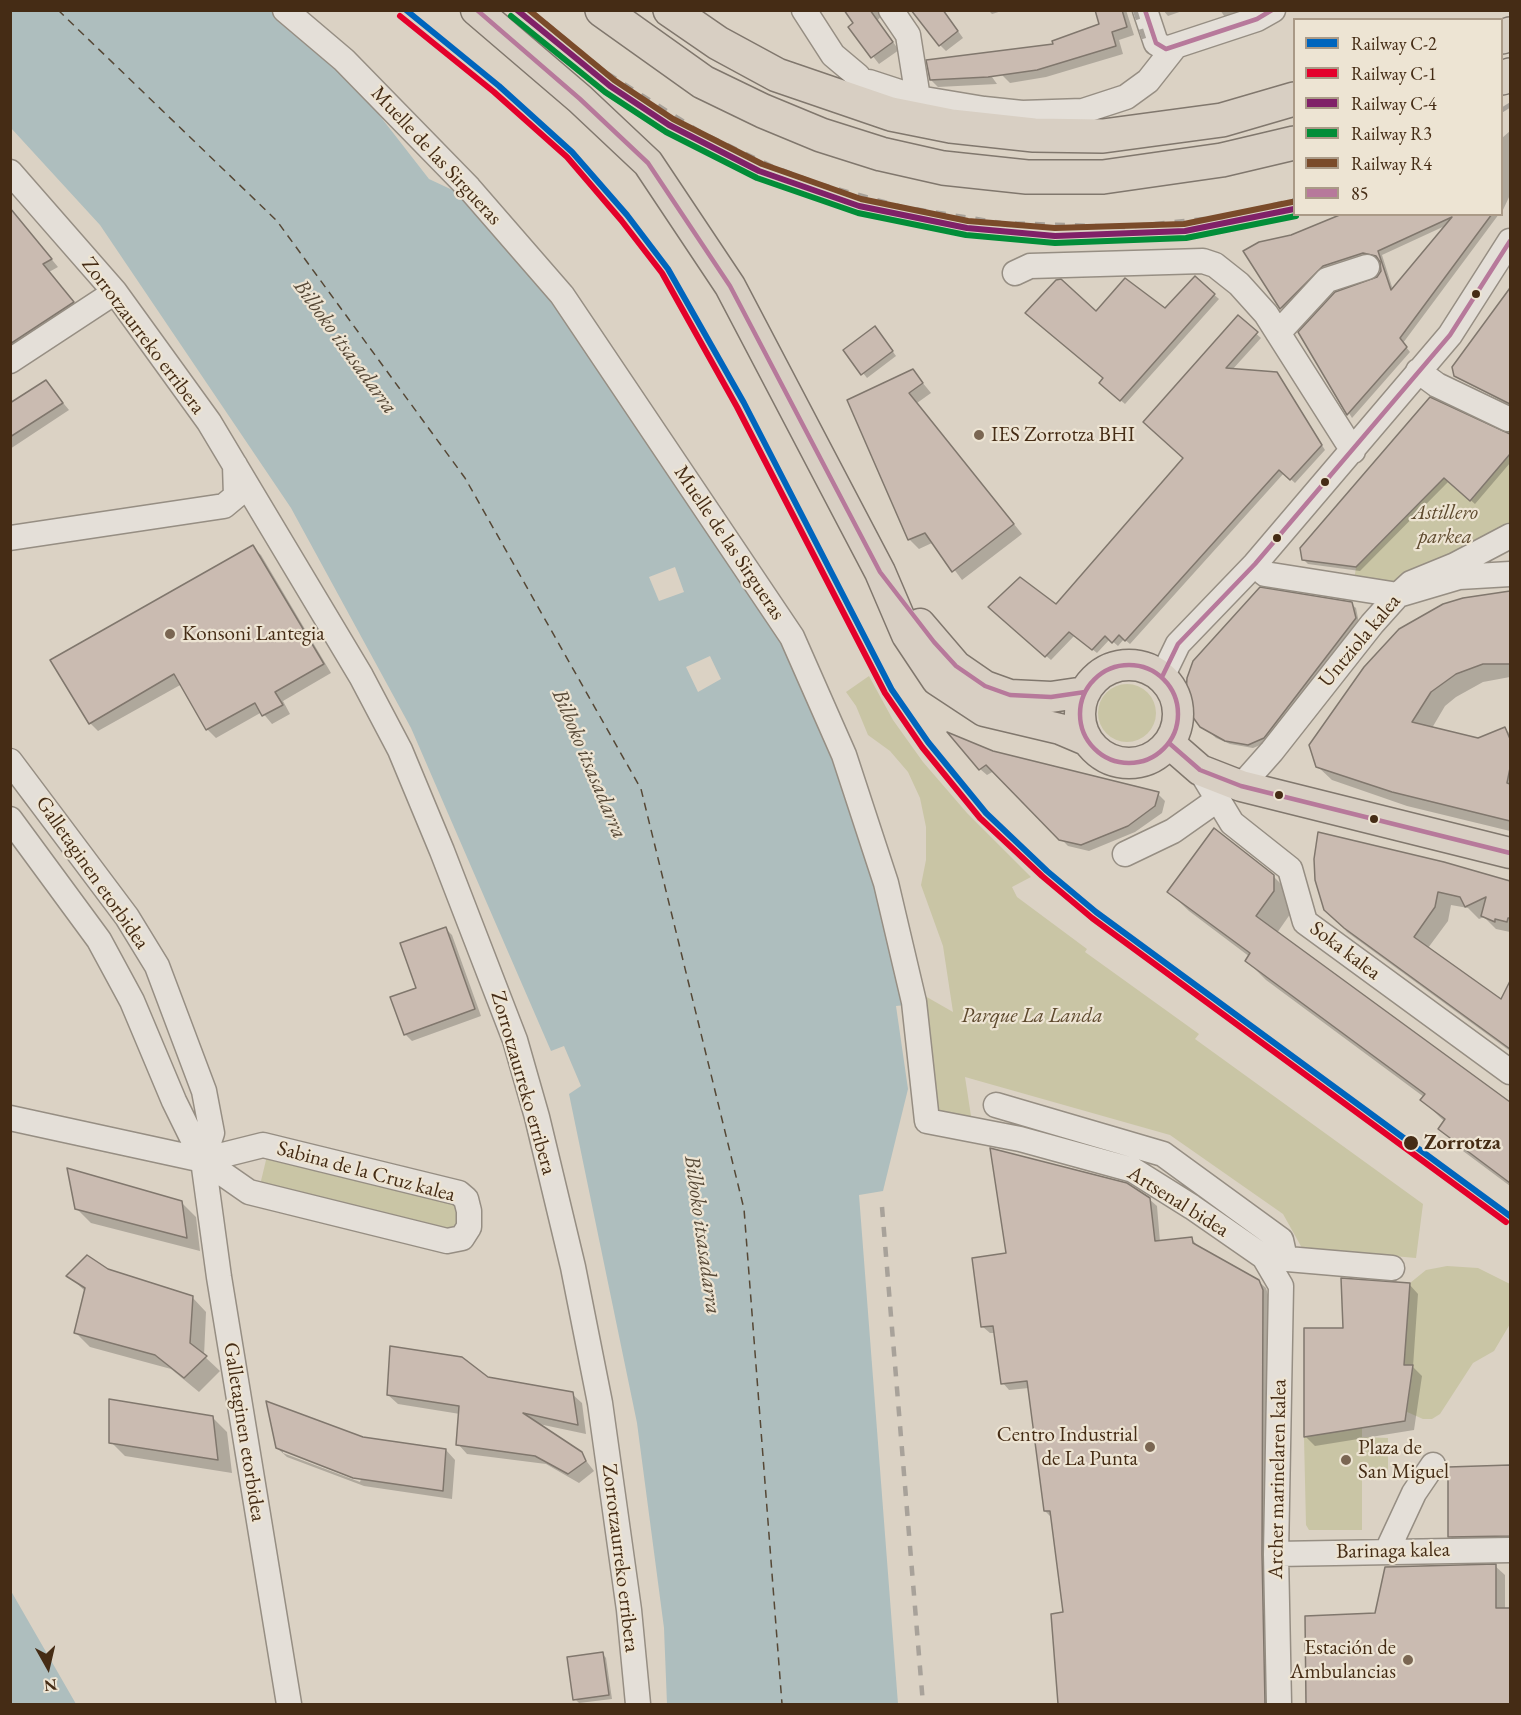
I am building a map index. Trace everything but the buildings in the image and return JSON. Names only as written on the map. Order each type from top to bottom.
[{"type":"highway","points":[[602,10],[703,82],[762,111],[881,154],[943,168],[1026,177],[1103,177],[1222,160],[1293,143]]},
{"type":"highway","points":[[670,10],[718,44],[777,75],[891,114],[951,126],[1034,135],[1103,136],[1222,120],[1293,99]]},
{"type":"main road","points":[[476,10],[580,99],[648,163],[730,286],[880,572],[907,635],[937,680],[984,711],[1060,729],[1086,740]]},
{"type":"main road","points":[[880,572],[948,658],[985,686],[1010,695],[1051,697],[1085,692]]},
{"type":"main road","points":[[1134,665],[1149,669],[1162,677],[1177,702],[1178,716],[1169,743],[1150,758],[1126,764],[1110,760],[1096,752],[1086,740],[1080,725],[1080,708],[1085,692],[1092,681],[1104,671],[1118,666],[1134,665]]},
{"type":"main road","points":[[1169,743],[1229,793],[1510,853]]},
{"type":"street","name":"Muelle de las Sirgueras","points":[[285,10],[344,60],[469,188],[562,295],[792,637],[844,755],[886,883],[914,1002],[927,1120]]},
{"type":"street","points":[[891,10],[908,35],[907,41],[918,98]]},
{"type":"street","points":[[1146,10],[1156,43],[1166,49],[1174,48],[1273,10]]},
{"type":"street","points":[[809,18],[833,56],[865,75],[918,98],[1022,113],[1083,111],[1126,97],[1148,81],[1174,48]]},
{"type":"street","name":"Zorrotzaurreko erribera","points":[[10,172],[115,292],[208,422],[263,509],[361,676],[400,750],[515,1040],[537,1117],[573,1268],[600,1403],[629,1610],[638,1704]]},
{"type":"street","points":[[1162,677],[1178,644],[1255,564],[1450,335],[1510,241]]},
{"type":"street","points":[[1015,273],[1030,266],[1203,261],[1215,265],[1239,284],[1266,314],[1353,451]]},
{"type":"street","points":[[1278,333],[1327,280],[1367,267]]},
{"type":"street","points":[[10,361],[115,292]]},
{"type":"street","points":[[1418,371],[1437,385],[1508,419]]},
{"type":"street","points":[[10,538],[210,510],[230,502],[236,496],[235,465]]},
{"type":"street","points":[[230,502],[263,509]]},
{"type":"street","name":"Untziola kalea","points":[[1125,854],[1173,831],[1229,793],[1272,752],[1372,624],[1411,583],[1510,536]]},
{"type":"street","points":[[1255,564],[1264,574],[1398,595],[1459,577],[1510,574]]},
{"type":"street","name":"Galletaginen etorbidea","points":[[10,761],[128,917],[157,966],[204,1091],[212,1133],[203,1160]]},
{"type":"street","name":"Soka kalea","points":[[1229,793],[1232,823],[1290,869],[1305,922],[1510,1072]]},
{"type":"street","name":"Galletaginen etorbidea","points":[[10,819],[99,940],[132,1001],[174,1101],[203,1160],[221,1288],[289,1704]]},
{"type":"street","name":"Archer marinelaren kalea","points":[[996,1106],[1163,1154],[1281,1240],[1274,1258],[1281,1287],[1276,1554],[1279,1704]]},
{"type":"street","name":"Sabina de la Cruz kalea","points":[[10,1118],[203,1160],[249,1192],[447,1240],[462,1238],[469,1227],[470,1211],[466,1199],[459,1193],[262,1145],[203,1160]]},
{"type":"street","name":"Artsenal bidea","points":[[927,1120],[1020,1139],[1133,1170],[1274,1258],[1392,1268]]},
{"type":"street","points":[[1387,1551],[1414,1493],[1433,1465]]},
{"type":"street","name":"Barinaga kalea","points":[[1276,1554],[1510,1550]]},
{"type":"green space","name":"Astillero parkea","points":[[1510,454],[1510,528],[1407,579],[1385,584],[1354,581],[1356,567],[1444,478],[1471,501]]},
{"type":"green space","name":"Parque La Landa","points":[[869,676],[893,720],[923,762],[967,813],[1031,877],[1012,887],[1017,897],[1087,949],[1085,952],[1199,1034],[1195,1039],[1423,1204],[1416,1258],[1302,1248],[1283,1214],[1170,1135],[965,1077],[971,1116],[932,1117],[918,992],[953,1012],[943,946],[921,885],[926,860],[926,827],[920,798],[908,772],[890,751],[868,735],[856,706],[846,692]]},
{"type":"green space","points":[[1127,684],[1143,689],[1151,697],[1156,713],[1151,729],[1143,737],[1127,742],[1111,737],[1103,729],[1098,713],[1103,697],[1111,689]]},
{"type":"green space","points":[[267,1156],[450,1203],[456,1206],[461,1217],[454,1229],[445,1230],[260,1185]]},
{"type":"green space","points":[[1447,1266],[1478,1268],[1510,1284],[1510,1324],[1494,1351],[1473,1363],[1440,1414],[1432,1419],[1423,1419],[1407,1412],[1413,1366],[1404,1365],[1410,1283],[1426,1270]]},
{"type":"green space","name":"Plaza de San Miguel","points":[[1362,1427],[1362,1437],[1388,1438],[1388,1479],[1362,1479],[1362,1530],[1309,1530],[1306,1525],[1304,1437]]},
{"type":"water","name":"Bilboko itsasadarra","points":[[11,11],[272,11],[317,50],[373,107],[429,179],[461,194],[557,300],[784,640],[842,770],[878,886],[905,1005],[896,1006],[908,1089],[883,1191],[859,1195],[898,1704],[667,1704],[664,1628],[637,1423],[569,1094],[581,1086],[564,1046],[551,1051],[411,728],[291,508],[100,225],[11,128]]},
{"type":"water","points":[[11,1591],[76,1704],[11,1704]]},
{"type":"pier","points":[[675,567],[684,592],[659,601],[649,577]]},
{"type":"pier","points":[[710,656],[721,679],[698,692],[686,667]]},
{"type":"ferry route","points":[[58,10],[277,221],[465,478],[641,789],[744,1209],[782,1704]]},
{"type":"railway","points":[[530,10],[605,72],[700,132],[771,166],[819,184],[902,207],[1001,223],[1126,227],[1224,217],[1293,200]]},
{"type":"railway","points":[[1135,10],[1145,42]]},
{"type":"railway","points":[[1503,109],[1510,105]]},
{"type":"railway","points":[[882,1207],[923,1704]]},
{"type":"rail line","name":"C-2","points":[[406,10],[499,86],[572,152],[627,215],[668,269],[744,403],[892,690],[928,742],[986,813],[1047,871],[1096,912],[1510,1216]]},
{"type":"rail line","name":"C-4","points":[[517,10],[610,86],[669,125],[759,171],[859,206],[967,228],[1055,236],[1185,231],[1293,209]]},
{"type":"rail line","name":"R4","points":[[529,10],[614,80],[673,119],[762,164],[861,199],[968,221],[1055,228],[1184,224],[1292,202]]},
{"type":"rail line","name":"C-1","points":[[400,16],[494,92],[567,157],[621,220],[662,273],[737,407],[885,693],[922,747],[980,818],[1042,876],[1092,918],[1506,1222]]},
{"type":"rail line","name":"R3","points":[[511,16],[605,92],[666,132],[757,178],[858,213],[966,235],[1055,243],[1186,238],[1296,216]]},
{"type":"transit line","name":"85","points":[[477,10],[580,99],[648,163],[730,286],[880,572],[934,642],[956,666],[985,686],[1010,695],[1051,697],[1085,692]]},
{"type":"transit line","name":"85","points":[[1145,10],[1156,43],[1166,49],[1257,19],[1272,10]]},
{"type":"transit line","name":"85","points":[[1162,677],[1178,644],[1255,564],[1450,335],[1510,241]]},
{"type":"transit line","name":"85","points":[[1129,665],[1148,669],[1164,679],[1174,695],[1178,714],[1174,733],[1164,749],[1148,759],[1129,763],[1110,759],[1094,749],[1084,733],[1080,714],[1084,695],[1094,679],[1110,669],[1129,665]]},
{"type":"transit line","name":"85","points":[[1169,743],[1200,770],[1241,786],[1510,853]]},
{"type":"place","name":"IES Zorrotza BHI","points":[[979,435]]},
{"type":"place","name":"Konsoni Lantegia","points":[[170,634]]},
{"type":"place","name":"Zorrotza","points":[[1411,1143]]},
{"type":"place","name":"Centro Industrial de La Punta","points":[[1150,1447]]},
{"type":"place","name":"Plaza de San Miguel","points":[[1346,1460]]},
{"type":"place","name":"Estación de Ambulancias","points":[[1408,1660]]}]
